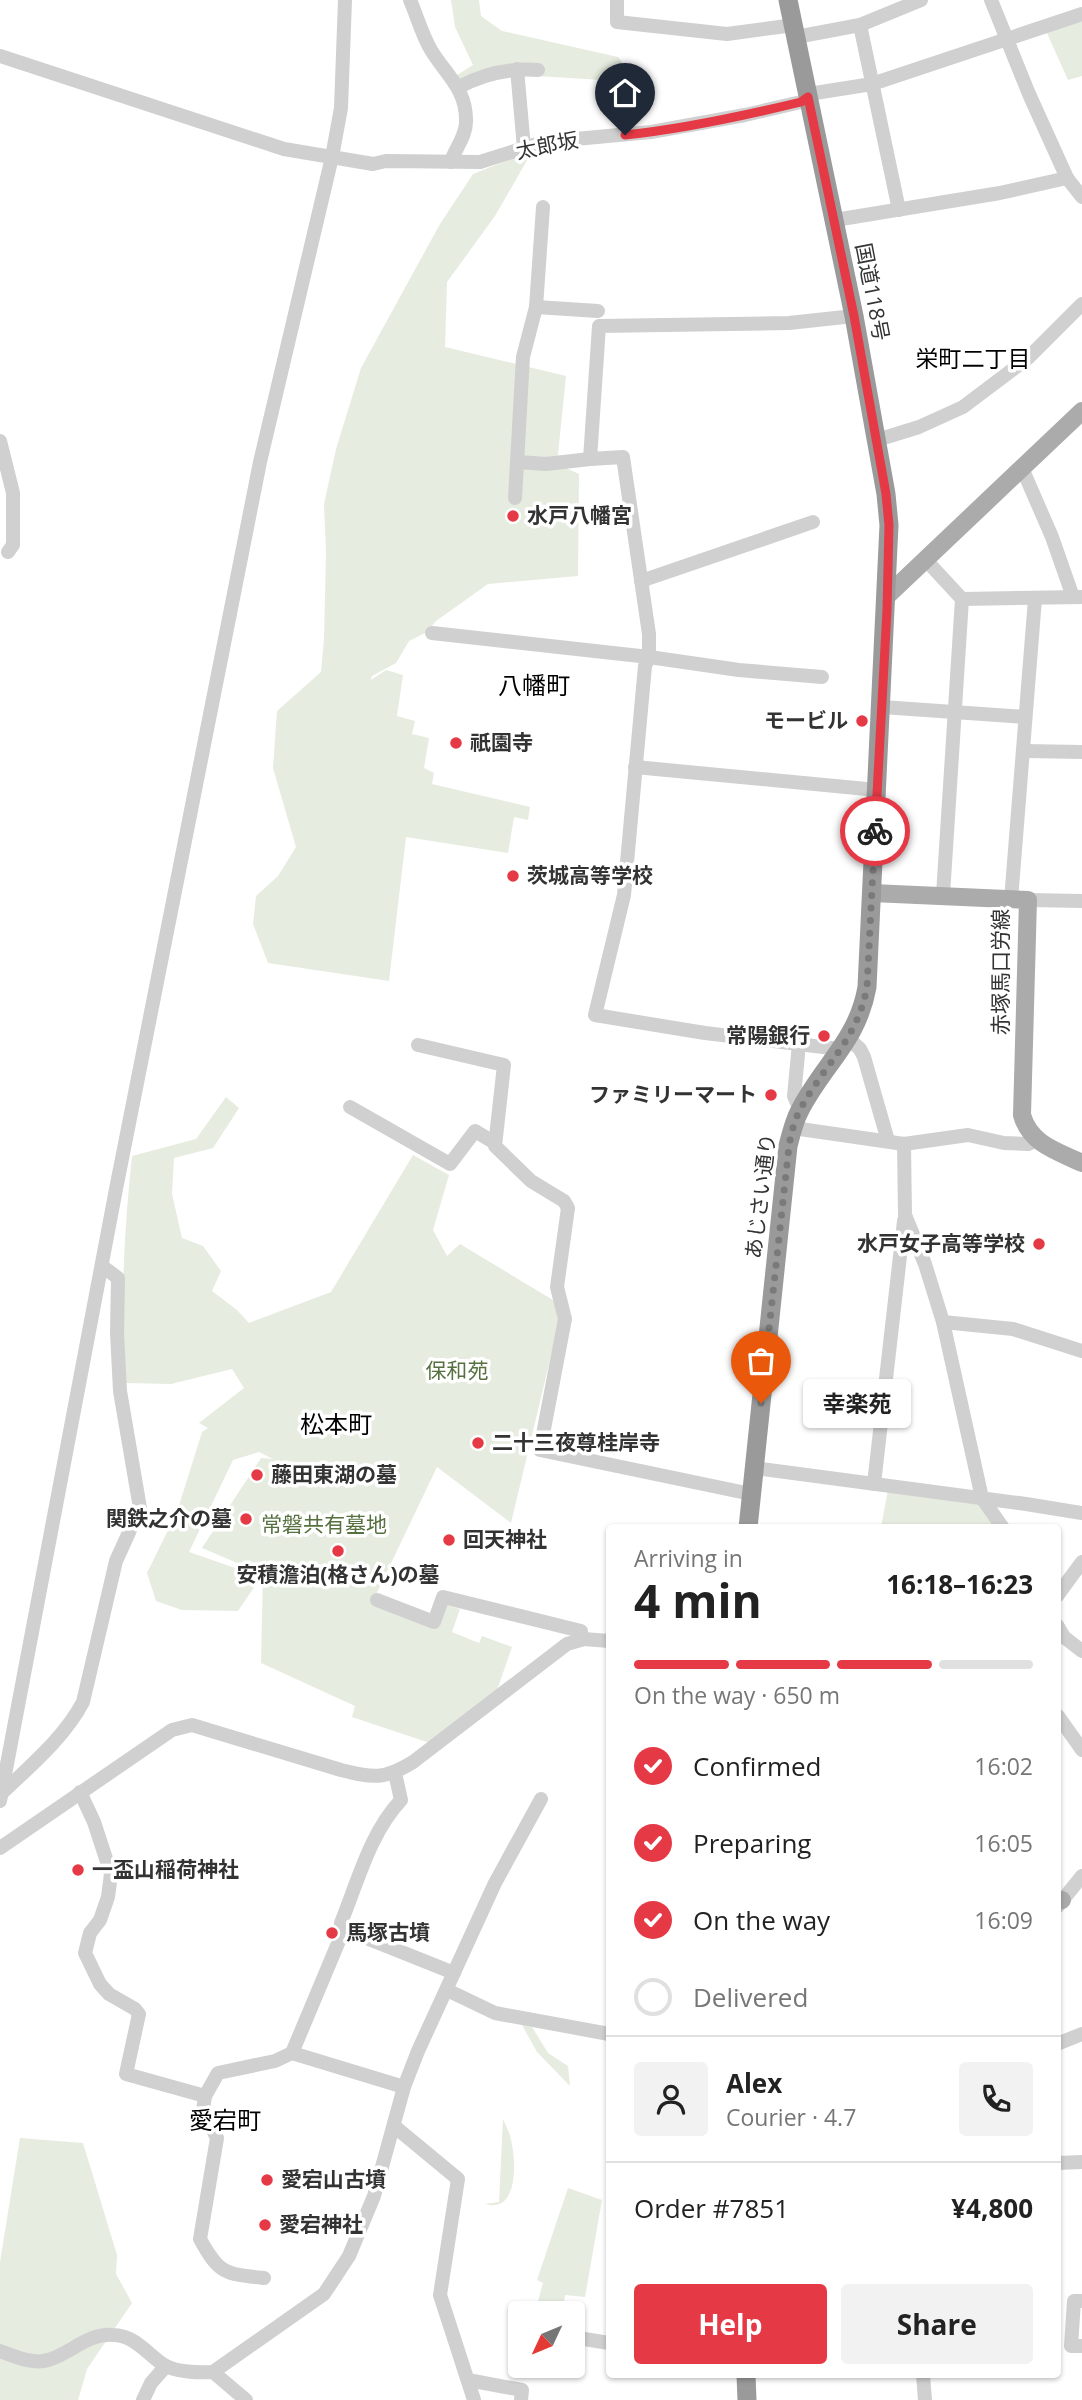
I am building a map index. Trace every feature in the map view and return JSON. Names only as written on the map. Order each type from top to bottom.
[{"type":"highway","name":"国道118号","points":[[788,0],[835,220],[886,494],[889,525],[887,596]]},
{"type":"highway","name":"あじさい通り","points":[[748,1524],[789,1146],[796,1119],[861,1012],[867,987],[887,596]]},
{"type":"highway","points":[[746,2378],[747,2400]]},
{"type":"main road","points":[[887,596],[1082,411]]},
{"type":"main road","name":"赤塚馬口労線","points":[[872,893],[1020,900],[1022,1115],[1026,1127],[1037,1140]]},
{"type":"main road","points":[[1037,1140],[1082,1163]]},
{"type":"street","points":[[1,1798],[102,1266],[263,450],[341,108],[345,0]]},
{"type":"street","points":[[410,0],[430,50],[458,87],[466,122],[464,135],[451,162]]},
{"type":"street","points":[[617,0],[617,22],[727,34],[860,25],[921,0]]},
{"type":"street","points":[[992,0],[1067,178],[1082,197]]},
{"type":"street","name":"太郎坂","points":[[0,56],[284,149],[373,164],[386,160],[480,162],[542,142],[650,132],[801,102],[815,93],[872,84],[1082,15]]},
{"type":"street","points":[[860,25],[899,210]]},
{"type":"street","points":[[458,87],[474,79],[517,69],[538,70]]},
{"type":"street","points":[[517,69],[524,148]]},
{"type":"street","points":[[835,220],[1024,188],[1067,178]]},
{"type":"street","points":[[515,498],[523,357],[536,307],[543,207]]},
{"type":"street","points":[[877,440],[919,427],[963,407],[1028,358],[1082,304]]},
{"type":"street","points":[[536,307],[598,311]]},
{"type":"street","points":[[590,459],[599,326],[789,323],[854,316]]},
{"type":"street","points":[[0,441],[13,493],[13,545],[8,552]]},
{"type":"street","points":[[518,462],[546,464],[624,457],[649,634],[649,657],[645,666],[624,895],[595,1015],[799,1044],[844,1044],[860,1049],[888,1140]]},
{"type":"street","points":[[962,599],[1078,597],[1022,468]]},
{"type":"street","points":[[641,581],[813,522]]},
{"type":"street","points":[[925,559],[962,599],[943,895]]},
{"type":"street","points":[[1035,599],[1023,751],[1020,900],[1082,901]]},
{"type":"street","points":[[432,633],[649,657],[739,670],[822,677]]},
{"type":"street","points":[[882,707],[1025,717]]},
{"type":"street","points":[[1023,751],[1082,752]]},
{"type":"street","points":[[635,767],[877,790]]},
{"type":"street","points":[[799,1044],[794,1096],[796,1119],[904,1144],[968,1135],[1004,1143],[1028,1144],[1037,1140]]},
{"type":"street","points":[[418,1045],[504,1065],[495,1146],[531,1181],[564,1200],[568,1208],[557,1287],[565,1319],[540,1450],[751,1494]]},
{"type":"street","points":[[350,1107],[450,1164],[475,1131],[495,1143]]},
{"type":"street","points":[[874,1484],[905,1215],[904,1144]]},
{"type":"street","points":[[905,1215],[925,1264],[943,1322],[982,1499],[1000,1524]]},
{"type":"street","points":[[1,1798],[63,1732],[83,1702],[116,1561],[140,1508],[120,1391],[118,1278],[102,1266]]},
{"type":"street","points":[[943,1322],[1013,1329],[1082,1351]]},
{"type":"street","points":[[754,1468],[1082,1513]]},
{"type":"street","points":[[1061,1591],[1082,1562]]},
{"type":"street","points":[[377,1600],[434,1622],[443,1597],[580,1636],[606,1640]]},
{"type":"street","points":[[1061,1632],[1082,1651]]},
{"type":"street","points":[[0,1848],[172,1730],[191,1725],[366,1776],[395,1773],[580,1636]]},
{"type":"street","points":[[1061,1720],[1082,1750]]},
{"type":"street","points":[[395,1773],[401,1800],[387,1815],[341,1923],[344,1929],[454,1973]]},
{"type":"street","points":[[80,1792],[94,1822],[111,1874],[108,1897],[100,1920],[90,1933],[85,1952],[100,1984],[109,1994],[139,2014],[126,2074],[205,2096]]},
{"type":"street","points":[[0,2351],[29,2360],[46,2361],[94,2336],[116,2334],[140,2345],[166,2366],[213,2372],[324,2294],[349,2256],[374,2196],[404,2087],[418,2051],[495,1883],[541,1799]]},
{"type":"street","points":[[1061,1900],[1082,1876]]},
{"type":"street","points":[[264,2278],[231,2275],[222,2271],[207,2253],[200,2239],[217,2138],[203,2110],[205,2096],[218,2073],[275,2061],[292,2053],[344,1929]]},
{"type":"street","points":[[447,1990],[495,2013],[606,2033]]},
{"type":"street","points":[[1061,2042],[1082,2034]]},
{"type":"street","points":[[292,2053],[404,2087]]},
{"type":"street","points":[[394,2126],[458,2179],[440,2295],[474,2400]]},
{"type":"street","points":[[1061,2163],[1082,2162]]},
{"type":"street","points":[[1082,2301],[1074,2301],[1071,2346],[1082,2346]]},
{"type":"street","points":[[585,2339],[606,2343]]},
{"type":"street","points":[[143,2400],[151,2383],[166,2366]]},
{"type":"street","points":[[213,2372],[246,2400]]},
{"type":"street","points":[[923,2378],[925,2400]]},
{"type":"street","points":[[468,2380],[522,2390],[521,2400]]},
{"type":"green space","points":[[451,0],[479,0],[481,16],[502,31],[618,57],[649,98],[610,94],[602,80],[488,73],[459,85],[454,77],[473,65],[455,27]]},
{"type":"green space","points":[[1082,19],[1082,76],[1068,80],[1046,31]]},
{"type":"green space","points":[[533,150],[495,216],[447,282],[445,347],[566,376],[557,464],[579,474],[578,576],[488,584],[436,621],[427,632],[409,641],[396,663],[372,676],[371,680],[386,670],[403,675],[397,716],[415,721],[412,734],[429,738],[424,768],[434,773],[432,784],[530,807],[528,820],[514,817],[508,853],[406,837],[389,981],[268,963],[253,924],[256,896],[278,876],[296,847],[273,768],[277,711],[321,672],[326,552],[324,504],[336,449],[361,368],[440,224],[473,174]]},
{"type":"green space","points":[[226,1097],[239,1108],[213,1148],[174,1158],[172,1194],[182,1238],[203,1246],[221,1271],[212,1291],[249,1323],[331,1292],[413,1155],[449,1175],[433,1230],[447,1256],[460,1244],[553,1300],[560,1318],[511,1523],[437,1467],[373,1601],[439,1626],[446,1605],[460,1609],[452,1632],[479,1643],[482,1636],[512,1647],[496,1693],[430,1743],[352,1717],[355,1706],[261,1663],[263,1574],[202,1548],[261,1458],[273,1459],[259,1452],[233,1460],[189,1552],[261,1577],[238,1611],[182,1610],[156,1601],[147,1573],[177,1512],[202,1432],[208,1428],[199,1423],[244,1388],[232,1369],[171,1384],[125,1383],[124,1269],[132,1156],[196,1139]]},
{"type":"green space","points":[[888,1490],[980,1504],[995,1524],[882,1524]]},
{"type":"green space","points":[[522,2025],[532,2027],[548,2053],[568,2066],[570,2086],[537,2052]]},
{"type":"green space","points":[[503,2119],[513,2149],[513,2183],[504,2201],[496,2205],[485,2204],[499,2202]]},
{"type":"green space","points":[[20,2138],[83,2143],[117,2255],[116,2274],[132,2303],[87,2369],[78,2400],[0,2400],[0,2262]]},
{"type":"green space","points":[[568,2188],[602,2200],[585,2297],[565,2295],[564,2301],[538,2301],[543,2283],[537,2280]]},
{"type":"way so far","points":[[761,1403],[789,1146],[800,1110],[854,1030],[861,1012],[867,987],[875,831]]},
{"type":"place","name":"水戸八幡宮","points":[[513,516]]},
{"type":"place","name":"モービル","points":[[862,721]]},
{"type":"place","name":"祇園寺","points":[[456,743]]},
{"type":"place","name":"茨城高等学校","points":[[513,876]]},
{"type":"place","name":"常陽銀行","points":[[824,1036]]},
{"type":"place","name":"ファミリーマート","points":[[771,1095]]},
{"type":"place","name":"水戸女子高等学校","points":[[1039,1244]]},
{"type":"place","name":"幸楽苑","points":[[761,1403]]},
{"type":"place","name":"二十三夜尊桂岸寺","points":[[478,1443]]},
{"type":"place","name":"藤田東湖の墓","points":[[257,1475]]},
{"type":"place","name":"関鉄之介の墓","points":[[246,1519]]},
{"type":"place","name":"回天神社","points":[[449,1540]]},
{"type":"place","name":"安積澹泊(格さん)の墓","points":[[338,1551]]},
{"type":"place","name":"一盃山稲荷神社","points":[[78,1870]]},
{"type":"place","name":"馬塚古墳","points":[[332,1933]]},
{"type":"place","name":"愛宕山古墳","points":[[267,2180]]},
{"type":"place","name":"愛宕神社","points":[[265,2225]]},
{"type":"district","name":"栄町二丁目","points":[[973,359]]},
{"type":"district","name":"八幡町","points":[[534,686]]},
{"type":"district","name":"松本町","points":[[336,1425]]},
{"type":"district","name":"愛宕町","points":[[225,2121]]},
{"type":"route","points":[[625,135],[745,115],[801,102],[808,97],[854,316],[886,494],[889,525],[875,831]]},
{"type":"park label","name":"保和苑","points":[[457,1371]]},
{"type":"park label","name":"常磐共有墓地","points":[[324,1525]]}]
